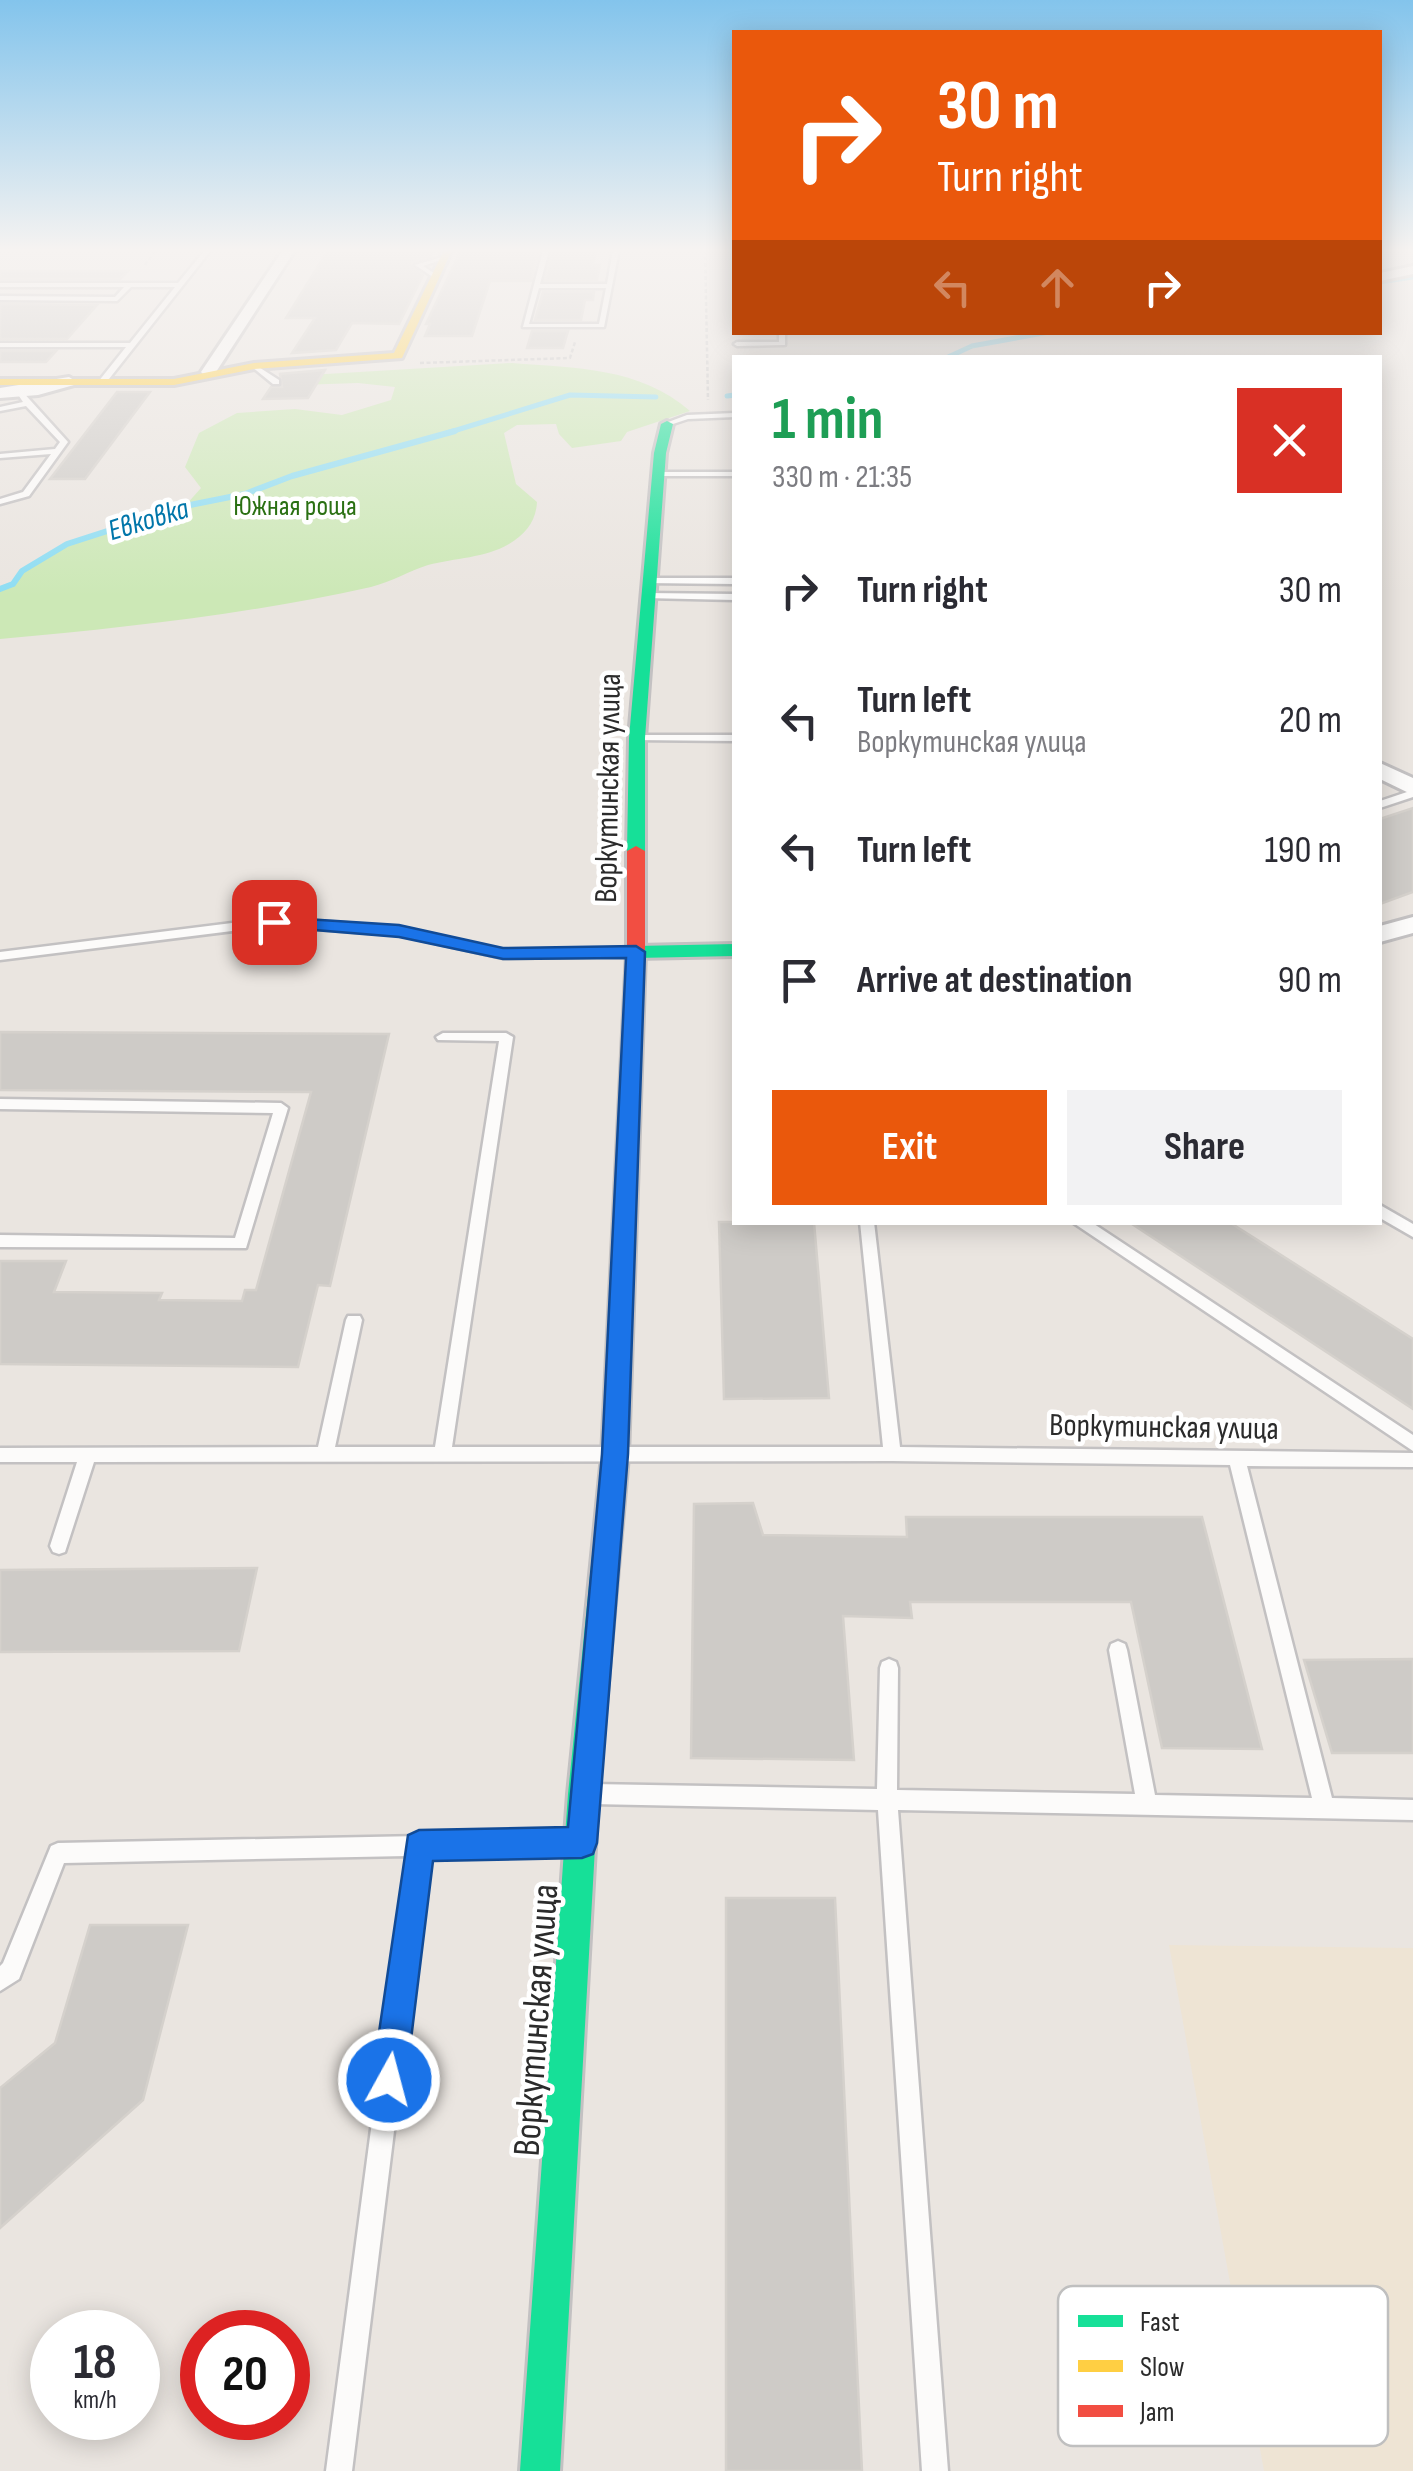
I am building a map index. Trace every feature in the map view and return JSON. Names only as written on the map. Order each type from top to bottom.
[{"type":"street","points":[[209,372],[213,365]]},
{"type":"street","points":[[0,392],[69,382],[174,382],[209,372],[264,365]]},
{"type":"street","name":"Воркутинская улица","points":[[540,2471],[583,1794],[615,1454],[636,952],[637,738],[647,589],[666,424]]},
{"type":"street","points":[[1382,771],[1413,790]]},
{"type":"street","points":[[1382,933],[1413,925]]},
{"type":"street","points":[[636,952],[732,950]]},
{"type":"lane","points":[[102,382],[116,365]]},
{"type":"lane","points":[[254,366],[276,382]]},
{"type":"lane","points":[[0,409],[15,392],[64,442],[26,494],[0,502]]},
{"type":"lane","points":[[666,424],[687,417],[732,415]]},
{"type":"lane","points":[[0,456],[57,451]]},
{"type":"lane","points":[[658,474],[732,474]]},
{"type":"lane","points":[[647,589],[732,581]]},
{"type":"lane","points":[[647,589],[732,597]]},
{"type":"lane","points":[[637,738],[732,738]]},
{"type":"lane","points":[[1382,804],[1413,790]]},
{"type":"lane","points":[[0,956],[274,922],[399,931],[503,954],[636,952]]},
{"type":"lane","points":[[442,1455],[506,1036],[443,1037]]},
{"type":"lane","points":[[0,1241],[240,1244],[281,1108],[2,1108]]},
{"type":"lane","points":[[1382,1211],[1413,1231]]},
{"type":"lane","points":[[867,1225],[892,1454]]},
{"type":"lane","points":[[1084,1225],[1413,1444]]},
{"type":"lane","points":[[325,1455],[354,1320]]},
{"type":"lane","points":[[0,1456],[615,1454]]},
{"type":"lane","name":"Воркутинская улица","points":[[615,1454],[1413,1460]]},
{"type":"lane","points":[[60,1546],[88,1455]]},
{"type":"lane","points":[[1237,1461],[1325,1809]]},
{"type":"lane","points":[[1118,1650],[1147,1806]]},
{"type":"lane","points":[[889,1668],[886,1797],[935,2471]]},
{"type":"lane","points":[[583,1794],[1413,1810]]},
{"type":"lane","points":[[0,1980],[11,1971],[58,1853],[582,1843]]},
{"type":"lane","points":[[339,2471],[419,1846]]},
{"type":"path","points":[[707,365],[708,416]]},
{"type":"shaded area","points":[[1169,1945],[1413,1948],[1413,2471],[1264,2471],[1259,2446],[1388,2446],[1388,2286],[1231,2286]]},
{"type":"green space","name":"Южная роща","points":[[473,365],[583,369],[650,386],[690,411],[627,432],[621,441],[572,448],[559,434],[556,424],[517,425],[504,433],[516,484],[537,502],[532,521],[520,536],[490,552],[428,565],[371,587],[279,605],[140,625],[0,639],[0,589],[13,584],[22,571],[67,544],[185,506],[201,488],[185,467],[199,433],[237,413],[295,409],[342,415],[391,400],[395,387],[358,383],[299,385],[309,375]]},
{"type":"building","points":[[325,370],[308,398],[263,399],[271,387],[282,387],[280,374]]},
{"type":"building","points":[[117,392],[150,392],[85,479],[50,479]]},
{"type":"building","points":[[1413,808],[1413,892],[1382,903],[1382,818]]},
{"type":"building","points":[[0,1032],[389,1034],[330,1286],[318,1285],[298,1367],[0,1364],[0,1261],[66,1261],[54,1292],[162,1293],[159,1300],[242,1301],[245,1290],[256,1290],[311,1092],[0,1090]]},
{"type":"building","points":[[719,1222],[814,1225],[829,1398],[724,1399]]},
{"type":"building","points":[[1134,1225],[1234,1225],[1413,1339],[1413,1409]]},
{"type":"building","points":[[753,1503],[763,1535],[907,1537],[906,1517],[1202,1517],[1262,1749],[1162,1748],[1131,1602],[910,1602],[912,1618],[843,1616],[854,1760],[691,1758],[694,1504]]},
{"type":"building","points":[[257,1568],[239,1651],[0,1652],[0,1570]]},
{"type":"building","points":[[1413,1659],[1413,1753],[1332,1753],[1304,1660]]},
{"type":"building","points":[[726,1898],[835,1898],[862,2471],[726,2471]]},
{"type":"building","points":[[90,1925],[188,1925],[143,2100],[0,2228],[0,2088],[55,2043]]},
{"type":"waterway","name":"Евковка","points":[[447,433],[570,395],[656,397]]},
{"type":"waterway","name":"Евковка","points":[[727,396],[732,395]]},
{"type":"waterway","name":"Евковка","points":[[0,589],[13,584],[22,571],[67,544],[185,506],[245,494],[292,476],[455,431]]},
{"type":"traffic: fast","points":[[636,851],[637,738],[660,453],[667,424]]},
{"type":"traffic: fast","points":[[636,952],[732,950]]},
{"type":"traffic: fast","points":[[540,2471],[583,1794],[615,1456]]},
{"type":"traffic: slow","points":[[0,382],[174,382],[264,365]]},
{"type":"traffic: jam","points":[[615,1456],[636,952],[636,851]]},
{"type":"route","points":[[274,922],[399,931],[503,954],[636,952],[615,1454],[583,1794],[582,1843],[419,1846],[389,2080]]}]
